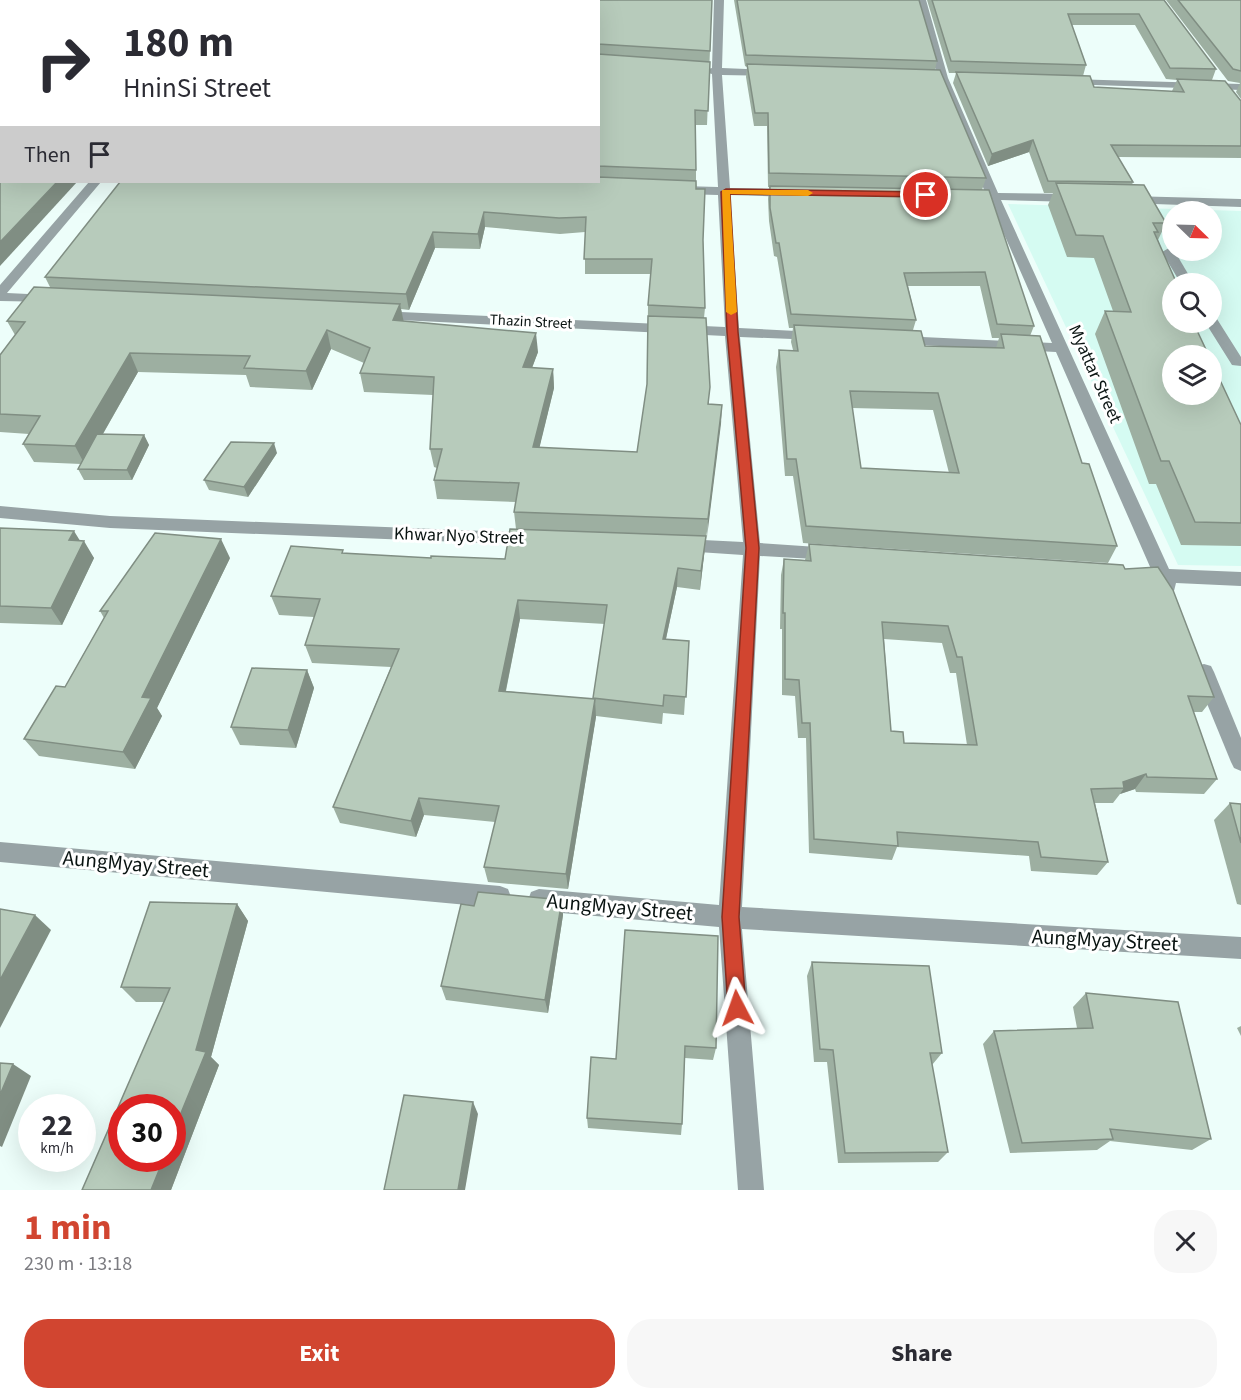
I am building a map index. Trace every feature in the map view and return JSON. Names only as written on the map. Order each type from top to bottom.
[{"type":"street","points":[[720,0],[717,71],[726,192],[732,332],[752,548],[730,917],[751,1190]]},
{"type":"street","name":"Myattar Street","points":[[921,0],[943,78],[993,196],[1173,598]]},
{"type":"street","points":[[693,70],[788,73]]},
{"type":"street","points":[[1061,81],[1222,82],[1241,87]]},
{"type":"street","points":[[1222,82],[1236,101]]},
{"type":"street","points":[[0,295],[94,183]]},
{"type":"street","points":[[666,189],[807,193]]},
{"type":"street","points":[[970,195],[1088,198]]},
{"type":"street","points":[[1111,199],[1241,203]]},
{"type":"street","points":[[0,295],[59,300]]},
{"type":"street","name":"Thazin Street","points":[[366,315],[827,337]]},
{"type":"street","points":[[1219,333],[1240,365]]},
{"type":"street","points":[[885,340],[1062,348]]},
{"type":"street","name":"Khwar Nyo Street","points":[[0,512],[110,522],[550,540]]},
{"type":"street","points":[[669,545],[846,555]]},
{"type":"street","points":[[1129,574],[1241,579]]},
{"type":"street","points":[[1196,653],[1241,762]]},
{"type":"street","name":"AungMyay Street","points":[[0,852],[730,917],[1241,948]]},
{"type":"shaded area","points":[[1008,204],[1162,209],[1162,261],[1222,261],[1222,210],[1241,211],[1241,566],[1178,565]]},
{"type":"building","points":[[600,0],[712,0],[710,51],[600,44]]},
{"type":"building","points":[[737,0],[919,0],[937,61],[746,55]]},
{"type":"building","points":[[932,0],[1164,0],[1216,69],[1170,68],[1139,14],[1068,14],[1086,65],[951,61]]},
{"type":"building","points":[[1178,0],[1241,0],[1241,71],[1233,69]]},
{"type":"building","points":[[600,54],[710,62],[708,111],[695,110],[696,170],[600,166]]},
{"type":"building","points":[[747,64],[940,70],[986,178],[769,173],[768,113],[755,113]]},
{"type":"building","points":[[956,72],[1090,76],[1094,87],[1184,92],[1177,79],[1225,81],[1241,101],[1241,146],[1111,145],[1133,182],[1048,181],[1033,140],[992,154]]},
{"type":"building","points":[[600,177],[696,181],[696,189],[705,189],[703,240],[705,308],[648,305],[652,259],[584,259],[586,217],[559,218],[484,212],[478,234],[433,232],[406,294],[45,277],[119,183],[600,183]]},
{"type":"building","points":[[0,183],[56,183],[0,242]]},
{"type":"building","points":[[1056,183],[1144,185],[1162,216],[1162,223],[1153,223],[1158,232],[1154,232],[1162,250],[1162,261],[1167,261],[1172,273],[1162,273],[1162,333],[1198,333],[1204,345],[1162,345],[1162,405],[1222,405],[1222,384],[1241,425],[1241,523],[1195,522],[1169,461],[1161,461],[1105,311],[1131,312],[1103,236],[1076,235]]},
{"type":"building","points":[[770,186],[989,190],[1034,326],[997,324],[985,272],[904,273],[916,320],[791,314],[779,243],[776,243],[770,208]]},
{"type":"building","points":[[34,287],[400,304],[393,320],[536,333],[523,367],[553,369],[533,447],[637,452],[647,384],[648,316],[706,318],[710,387],[708,404],[722,405],[708,519],[514,512],[519,483],[434,480],[442,449],[430,449],[434,377],[360,373],[370,348],[327,330],[306,371],[244,368],[250,356],[130,353],[75,446],[23,444],[40,416],[0,414],[0,355],[25,322],[7,321]]},
{"type":"building","points":[[794,325],[921,331],[925,346],[1004,348],[1001,334],[1040,336],[1082,463],[1089,464],[1117,546],[806,526],[796,459],[787,459],[779,350],[798,351]],"holes":[[[850,391],[938,393],[959,473],[861,468]]]},
{"type":"building","points":[[97,434],[144,435],[127,470],[78,469]]},
{"type":"building","points":[[231,442],[274,443],[244,487],[204,480]]},
{"type":"building","points":[[0,528],[74,531],[69,540],[84,541],[51,608],[0,606]]},
{"type":"building","points":[[510,529],[706,536],[701,571],[678,568],[663,639],[689,641],[686,697],[664,695],[663,706],[593,698],[607,605],[518,600],[499,691],[595,699],[566,874],[484,867],[499,806],[419,798],[411,821],[333,807],[399,649],[305,645],[320,599],[271,596],[291,546],[343,550],[342,553],[505,559]]},
{"type":"building","points":[[155,533],[221,539],[142,697],[151,698],[123,752],[24,739],[56,686],[65,687],[108,611],[100,611]]},
{"type":"building","points":[[809,544],[1123,565],[1125,569],[1158,567],[1173,590],[1214,697],[1188,696],[1217,779],[1147,777],[1146,774],[1123,782],[1124,788],[1091,789],[1108,862],[1041,857],[1038,842],[897,832],[898,846],[814,839],[810,723],[802,723],[799,680],[785,679],[785,613],[783,613],[784,559],[811,561]],"holes":[[[882,622],[948,626],[957,657],[962,657],[977,745],[904,743],[903,732],[891,731]]]},
{"type":"building","points":[[252,668],[307,670],[288,730],[231,727]]},
{"type":"building","points":[[1230,803],[1241,804],[1241,843]]},
{"type":"building","points":[[478,892],[562,900],[545,1000],[441,986],[461,904],[474,906]]},
{"type":"building","points":[[150,902],[237,904],[196,1050],[206,1052],[186,1101],[186,1094],[124,1094],[170,988],[121,987]]},
{"type":"building","points":[[0,909],[35,915],[0,980]]},
{"type":"building","points":[[625,930],[718,936],[716,1048],[685,1046],[682,1124],[587,1118],[591,1057],[616,1059]]},
{"type":"building","points":[[812,962],[929,966],[942,1053],[930,1053],[948,1152],[845,1153],[833,1050],[820,1049]]},
{"type":"building","points":[[1086,993],[1178,1002],[1211,1139],[1110,1129],[1113,1139],[1022,1143],[994,1031],[1093,1028]]},
{"type":"building","points":[[0,1063],[13,1064],[0,1095]]},
{"type":"building","points":[[404,1095],[473,1102],[458,1190],[384,1190]]},
{"type":"building","points":[[108,1130],[108,1172],[158,1172],[151,1190],[82,1190],[90,1172],[96,1172],[96,1158]]},
{"type":"slow traffic","points":[[731,312],[726,192],[808,193]]},
{"type":"route","points":[[737,1008],[730,917],[752,548],[732,332],[726,192],[926,195]]}]
